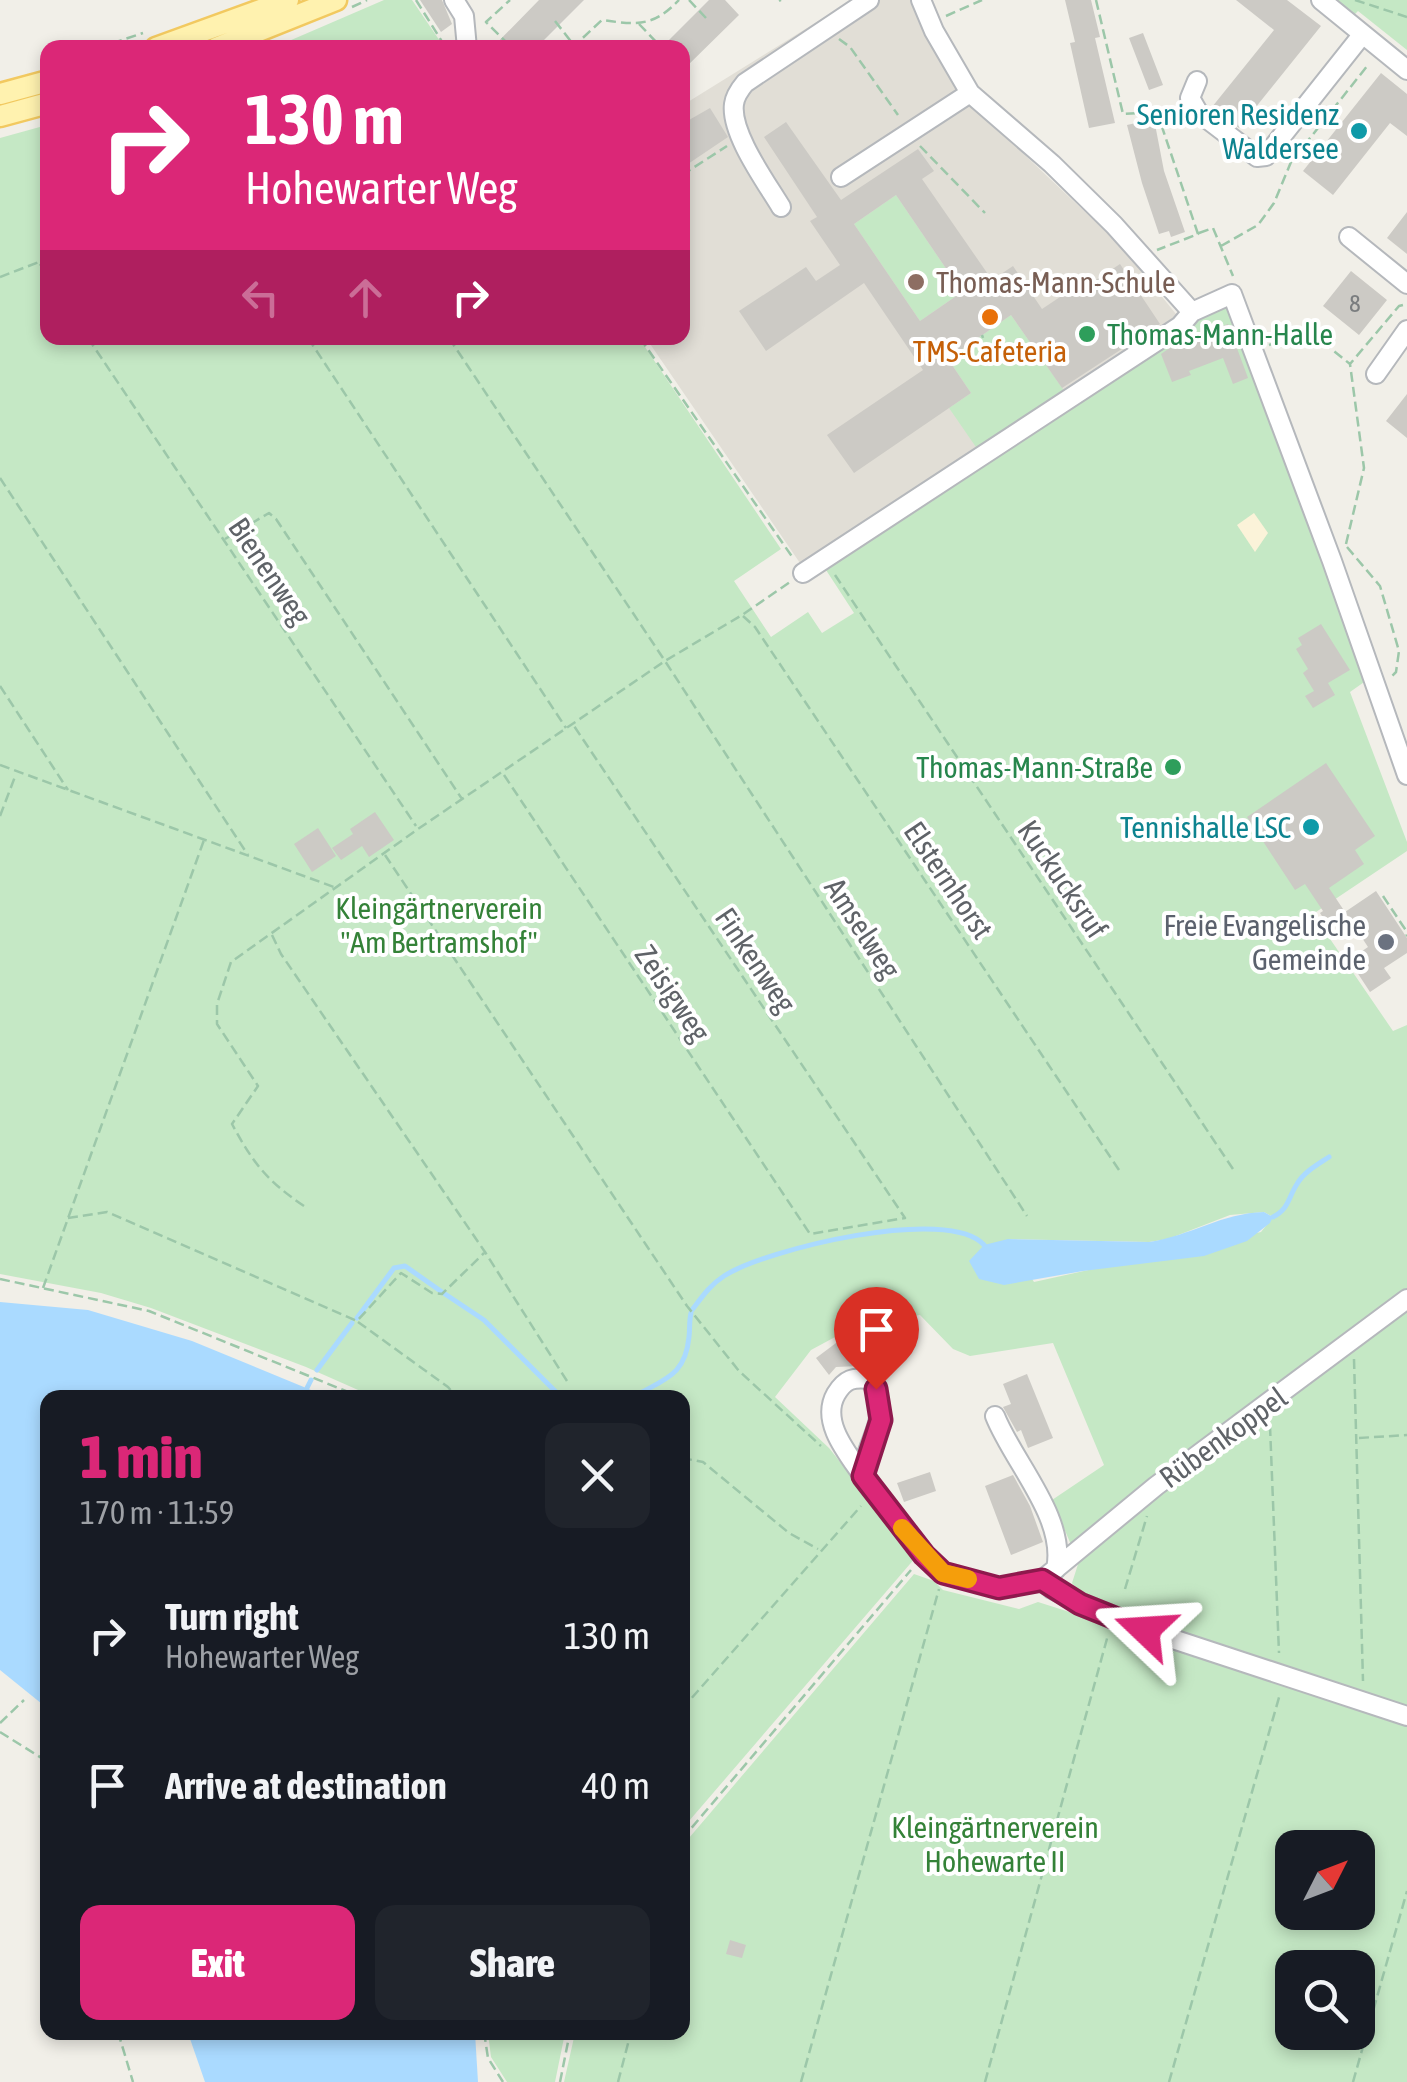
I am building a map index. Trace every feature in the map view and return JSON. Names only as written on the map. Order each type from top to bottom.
[{"type":"main road","points":[[178,40],[288,0]]},
{"type":"main road","points":[[236,40],[336,0]]},
{"type":"main road","points":[[0,94],[40,83]]},
{"type":"main road","points":[[0,116],[40,104]]},
{"type":"street","points":[[454,0],[464,16],[467,40]]},
{"type":"street","points":[[780,207],[741,138],[733,108],[745,83],[868,0]]},
{"type":"street","points":[[922,0],[930,23],[970,93],[1052,164],[1143,255],[1192,312]]},
{"type":"street","points":[[1321,0],[1407,70]]},
{"type":"street","points":[[1196,81],[1190,98],[1198,112],[1257,156],[1266,156],[1362,35]]},
{"type":"street","points":[[842,177],[970,93]]},
{"type":"street","points":[[1349,237],[1407,284]]},
{"type":"street","points":[[802,573],[1180,326],[1192,312],[1232,294],[1407,775]]},
{"type":"street","points":[[1376,374],[1407,330]]},
{"type":"street","name":"Rübenkoppel","points":[[1049,1574],[1156,1486],[1407,1299]]},
{"type":"street","points":[[863,1476],[881,1420],[880,1404],[870,1379],[853,1378],[842,1383],[832,1402],[837,1436],[863,1476],[924,1555],[943,1573],[999,1588],[1049,1574]]},
{"type":"street","points":[[995,1416],[1059,1542],[1049,1574],[1052,1589],[1112,1619],[1407,1716]]},
{"type":"path","points":[[416,0],[441,40]]},
{"type":"path","points":[[504,40],[486,22],[510,0]]},
{"type":"path","points":[[580,40],[602,20],[639,24],[658,17],[679,0]]},
{"type":"path","points":[[689,0],[706,18]]},
{"type":"path","points":[[930,23],[982,0]]},
{"type":"path","points":[[1096,0],[1122,114],[1157,112],[1198,234]]},
{"type":"path","points":[[1354,0],[1407,17]]},
{"type":"path","points":[[556,21],[569,40]]},
{"type":"path","points":[[639,24],[654,40]]},
{"type":"path","points":[[826,29],[850,47],[928,157],[985,212]]},
{"type":"path","points":[[1221,246],[1258,225],[1274,204],[1291,162],[1381,50]]},
{"type":"path","points":[[690,171],[741,138]]},
{"type":"path","points":[[1143,255],[1213,228],[1239,292],[1232,294]]},
{"type":"path","points":[[0,276],[39,262]]},
{"type":"path","points":[[1350,364],[1399,306],[1407,304]]},
{"type":"path","points":[[1255,349],[1309,331],[1350,364],[1364,468],[1346,546],[1332,561]]},
{"type":"path","name":"Bienenweg","points":[[93,345],[418,828]]},
{"type":"path","points":[[313,345],[566,728]]},
{"type":"path","name":"Amselweg","points":[[454,345],[1027,1216]]},
{"type":"path","points":[[304,1206],[272,1184],[250,1158],[232,1124],[258,1086],[218,1024],[217,1004],[230,962],[418,828],[802,573],[645,345]]},
{"type":"path","points":[[0,478],[248,855]]},
{"type":"path","points":[[225,539],[260,516],[269,513],[276,519],[462,800]]},
{"type":"path","points":[[1346,546],[1380,586],[1399,651],[1396,672],[1376,689]]},
{"type":"path","name":"Kuckucksruf","points":[[824,559],[1235,1172]]},
{"type":"path","name":"Elsternhorst","points":[[742,615],[755,627],[1119,1170]]},
{"type":"path","points":[[0,686],[68,791]]},
{"type":"path","name":"Finkenweg","points":[[572,724],[905,1218],[810,1234]]},
{"type":"path","points":[[0,765],[336,888]]},
{"type":"path","points":[[0,816],[17,772]]},
{"type":"path","name":"Zeisigweg","points":[[503,774],[810,1234]]},
{"type":"path","points":[[44,1288],[204,840]]},
{"type":"path","points":[[384,854],[687,1306],[739,1371],[824,1449]]},
{"type":"path","points":[[1383,896],[1407,934]]},
{"type":"path","points":[[272,934],[281,954],[485,1252],[566,1380]]},
{"type":"path","points":[[68,1218],[106,1212],[357,1322],[450,1390]]},
{"type":"path","points":[[357,1322],[401,1273],[432,1293],[442,1294],[485,1252]]},
{"type":"path","points":[[0,1278],[149,1311],[343,1390]]},
{"type":"path","points":[[1352,1339],[1364,1702]]},
{"type":"path","points":[[1170,2082],[1281,1673],[1268,1405]]},
{"type":"path","points":[[1357,1438],[1407,1434]]},
{"type":"path","points":[[690,1460],[703,1462],[789,1533],[820,1550]]},
{"type":"path","points":[[1126,1589],[1156,1486]]},
{"type":"path","points":[[690,1700],[863,1504]]},
{"type":"path","points":[[690,1830],[924,1555]]},
{"type":"path","points":[[801,2082],[943,1573]]},
{"type":"path","points":[[986,2082],[1112,1619]]},
{"type":"path","points":[[0,1723],[24,1700]]},
{"type":"path","points":[[0,1732],[40,1757]]},
{"type":"path","points":[[1353,2082],[1407,1891]]},
{"type":"path","points":[[120,2040],[133,2082]]},
{"type":"path","points":[[485,2040],[488,2058],[503,2082]]},
{"type":"path","points":[[560,2082],[568,2040]]},
{"type":"path","points":[[618,2082],[629,2040]]},
{"type":"shaded area","name":"Thomas-Mann-Schule","points":[[852,0],[912,0],[958,92],[1120,245],[1180,319],[802,566],[651,345],[690,345],[690,101]]},
{"type":"green space","points":[[384,0],[412,0],[439,40],[291,40]]},
{"type":"green space","points":[[1323,0],[1407,0],[1407,50],[1358,11],[1349,20]]},
{"type":"green space","name":"Kleingärtnerverein \"Am Bertramshof\"","points":[[40,127],[40,345],[644,345],[781,549],[734,581],[771,637],[808,612],[822,633],[854,613],[826,570],[1221,306],[1228,308],[1367,680],[1350,692],[1407,842],[1407,851],[1313,914],[1393,1031],[1407,1025],[1407,1292],[1072,1547],[1052,1500],[1104,1465],[1053,1343],[970,1356],[953,1349],[920,1315],[861,1323],[811,1350],[775,1397],[829,1448],[916,1557],[690,1820],[690,1390],[358,1390],[151,1308],[101,1293],[0,1274],[0,138]],"holes":[[[1264,1212],[1273,1217],[1261,1232],[1034,1282],[1008,1239],[1149,1242],[1168,1239],[1230,1215]]]},
{"type":"green space","points":[[896,195],[962,292],[920,321],[854,224]]},
{"type":"green space","points":[[1011,315],[1065,392],[978,450],[949,408],[971,393],[948,359]]},
{"type":"green space","points":[[1407,1310],[1407,1707],[1090,1605],[1072,1583],[1080,1558],[1153,1497]]},
{"type":"green space","name":"Kleingärtnerverein Hohewarte II","points":[[914,1574],[934,1581],[943,1590],[1019,1609],[1038,1602],[1407,1719],[1407,2082],[564,2082],[573,2040],[690,2040],[690,1837]]},
{"type":"green space","points":[[489,2040],[564,2040],[555,2082],[507,2082],[491,2057]]},
{"type":"sand","points":[[1254,513],[1268,533],[1255,552],[1237,525]]},
{"type":"water","points":[[1264,1212],[1273,1217],[1270,1223],[1247,1241],[1204,1256],[1004,1285],[979,1279],[969,1261],[984,1245],[1008,1239],[1149,1242],[1234,1216]]},
{"type":"water","points":[[0,1302],[88,1310],[192,1341],[311,1390],[40,1390],[40,1702],[0,1670]]},
{"type":"water","points":[[190,2040],[475,2040],[478,2082],[205,2082]]},
{"type":"building","points":[[420,0],[442,0],[452,24],[441,32]]},
{"type":"building","points":[[539,0],[584,0],[544,40],[500,40]]},
{"type":"building","points":[[709,0],[725,0],[739,15],[690,63],[690,40],[669,40]]},
{"type":"building","points":[[1065,0],[1091,0],[1100,37],[1095,38],[1115,123],[1089,128],[1070,43],[1075,42]]},
{"type":"building","points":[[1236,0],[1287,0],[1321,26],[1239,128],[1212,107],[1274,30]]},
{"type":"building","points":[[1143,33],[1163,85],[1149,90],[1129,38]]},
{"type":"building","name":"Senioren Residenz Waldersee","points":[[1381,73],[1407,94],[1407,136],[1390,123],[1333,195],[1303,171]]},
{"type":"building","points":[[710,108],[728,137],[690,163],[690,119]]},
{"type":"building","points":[[1154,119],[1164,171],[1185,232],[1171,237],[1169,231],[1159,234],[1127,125]]},
{"type":"building","points":[[786,122],[841,200],[918,149],[934,171],[922,179],[992,280],[1013,266],[1042,309],[1075,287],[1078,292],[1120,264],[1160,324],[1062,388],[1011,315],[948,359],[971,393],[854,473],[827,435],[923,370],[864,283],[766,351],[739,311],[806,267],[816,281],[840,265],[810,221],[817,217],[764,137]],"holes":[[[896,195],[962,292],[920,321],[854,224]]]},
{"type":"building","name":"Senioren Residenz Waldersee","points":[[1407,212],[1407,254],[1387,238]]},
{"type":"building","points":[[1351,271],[1387,300],[1359,335],[1323,306]]},
{"type":"building","points":[[1228,324],[1248,378],[1233,384],[1223,358],[1172,382],[1161,354]]},
{"type":"building","points":[[1407,394],[1407,438],[1386,421]]},
{"type":"building","points":[[1321,624],[1350,670],[1328,683],[1335,695],[1313,708],[1305,696],[1314,691],[1303,673],[1308,669],[1296,649],[1302,645],[1298,638]]},
{"type":"building","name":"Tennishalle LSC","points":[[1326,763],[1375,836],[1355,850],[1364,864],[1329,888],[1345,912],[1327,924],[1305,884],[1295,890],[1247,817]]},
{"type":"building","points":[[375,812],[394,840],[369,857],[362,846],[341,860],[332,848],[353,834],[350,829]]},
{"type":"building","points":[[318,828],[336,856],[312,872],[294,844]]},
{"type":"building","name":"Freie Evangelische Gemeinde","points":[[1376,891],[1407,938],[1407,953],[1384,968],[1391,978],[1370,992],[1349,960],[1368,947],[1345,912]]},
{"type":"building","points":[[840,1340],[884,1342],[905,1359],[891,1375],[883,1367],[859,1366],[836,1367],[829,1375],[816,1358]]},
{"type":"building","points":[[1027,1374],[1053,1438],[1028,1448],[1021,1430],[1017,1432],[1003,1407],[1011,1404],[1003,1384]]},
{"type":"building","points":[[930,1472],[936,1491],[904,1502],[897,1483]]},
{"type":"building","points":[[1013,1475],[1043,1542],[1011,1555],[985,1486]]},
{"type":"building","points":[[730,1940],[746,1945],[742,1958],[726,1954]]},
{"type":"waterway","points":[[1273,1217],[1285,1207],[1303,1176],[1329,1157]]},
{"type":"waterway","points":[[692,1310],[724,1276],[777,1254],[815,1244],[857,1235],[935,1229],[965,1234],[984,1245]]},
{"type":"waterway","points":[[357,1318],[394,1268],[405,1266],[442,1292]]},
{"type":"waterway","points":[[445,1294],[484,1320],[554,1390]]},
{"type":"waterway","points":[[646,1390],[670,1376],[683,1361],[691,1313]]},
{"type":"waterway","points":[[317,1370],[352,1323]]},
{"type":"waterway","points":[[307,1388],[311,1380]]},
{"type":"slow traffic","points":[[902,1528],[943,1573],[968,1579]]},
{"type":"place","name":"Senioren Residenz Waldersee","points":[[1359,131]]},
{"type":"place","name":"Thomas-Mann-Schule","points":[[916,282]]},
{"type":"place","name":"TMS-Cafeteria","points":[[990,317]]},
{"type":"place","name":"Thomas-Mann-Halle","points":[[1087,334]]},
{"type":"place","name":"Thomas-Mann-Straße","points":[[1173,767]]},
{"type":"place","name":"Tennishalle LSC","points":[[1311,827]]},
{"type":"place","name":"Freie Evangelische Gemeinde","points":[[1386,942]]},
{"type":"route","points":[[876,1389],[881,1420],[863,1476],[924,1555],[943,1573],[999,1588],[1042,1580],[1080,1604],[1145,1630]]}]
